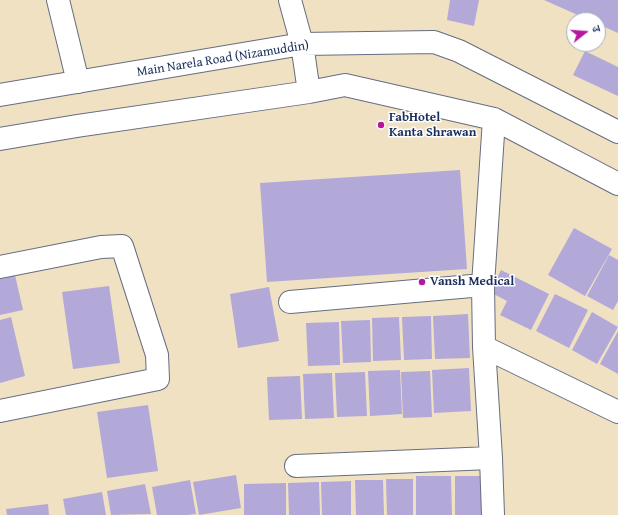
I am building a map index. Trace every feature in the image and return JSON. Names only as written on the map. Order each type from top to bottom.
[{"type":"street","points":[[58,0],[78,82]]},
{"type":"street","points":[[290,0],[302,44],[309,92]]},
{"type":"street","name":"Main Narela Road (Nizamuddin)","points":[[0,95],[302,44],[434,42],[459,52],[618,132]]},
{"type":"street","points":[[0,139],[309,92],[345,85],[494,119],[618,184]]},
{"type":"street","points":[[493,515],[484,347],[484,285],[494,119]]},
{"type":"street","points":[[0,267],[101,247],[122,246],[157,355],[158,379],[0,411]]},
{"type":"street","points":[[290,302],[484,285]]},
{"type":"street","points":[[484,347],[618,412]]},
{"type":"street","points":[[296,466],[491,458]]},
{"type":"building","points":[[450,0],[479,0],[474,26],[447,20]]},
{"type":"building","points":[[544,0],[618,0],[618,33],[606,28],[606,12],[571,12]]},
{"type":"building","points":[[584,52],[587,52],[618,67],[618,96],[573,75]]},
{"type":"building","points":[[460,170],[467,269],[267,282],[260,183]]},
{"type":"building","points":[[574,228],[612,249],[585,296],[548,275]]},
{"type":"building","points":[[609,255],[618,260],[618,301],[613,310],[587,296]]},
{"type":"building","points":[[501,270],[549,294],[531,330],[500,315],[507,301],[490,292]]},
{"type":"building","points":[[15,275],[23,310],[0,315],[0,279]]},
{"type":"building","points":[[109,286],[120,363],[73,369],[62,292]]},
{"type":"building","points":[[269,287],[279,341],[238,348],[230,294]]},
{"type":"building","points":[[555,294],[588,310],[569,348],[536,331]]},
{"type":"building","points":[[592,312],[618,327],[597,364],[572,350]]},
{"type":"building","points":[[468,314],[470,358],[435,359],[433,316]]},
{"type":"building","points":[[431,316],[432,359],[404,360],[402,317]]},
{"type":"building","points":[[11,317],[25,376],[0,383],[0,320]]},
{"type":"building","points":[[399,317],[401,360],[373,361],[372,318]]},
{"type":"building","points":[[370,320],[371,362],[343,363],[341,321]]},
{"type":"building","points":[[339,322],[340,365],[308,366],[306,323]]},
{"type":"building","points":[[618,331],[618,374],[600,364]]},
{"type":"building","points":[[469,368],[471,411],[434,413],[432,370]]},
{"type":"building","points":[[400,370],[402,414],[370,416],[368,371]]},
{"type":"building","points":[[430,371],[432,417],[403,418],[401,372]]},
{"type":"building","points":[[365,372],[367,416],[337,417],[335,373]]},
{"type":"building","points":[[332,373],[334,418],[305,419],[303,374]]},
{"type":"building","points":[[300,376],[302,419],[269,420],[267,377]]},
{"type":"building","points":[[148,405],[158,471],[107,478],[97,412]]},
{"type":"building","points":[[236,475],[241,508],[199,515],[193,482]]},
{"type":"building","points":[[416,476],[451,476],[452,515],[416,515]]},
{"type":"building","points":[[455,476],[482,476],[483,515],[455,515]]},
{"type":"building","points":[[386,479],[413,479],[413,515],[387,515]]},
{"type":"building","points":[[190,480],[196,514],[157,515],[152,487]]},
{"type":"building","points":[[355,480],[383,480],[384,515],[356,515]]},
{"type":"building","points":[[351,481],[351,515],[322,515],[321,482]]},
{"type":"building","points":[[319,482],[320,515],[289,515],[288,483]]},
{"type":"building","points":[[286,483],[286,515],[244,515],[244,484]]},
{"type":"building","points":[[145,484],[151,514],[111,515],[107,491]]},
{"type":"building","points":[[102,492],[106,515],[66,515],[63,499]]},
{"type":"building","points":[[48,504],[49,515],[7,515],[6,509]]},
{"type":"place","name":"FabHotel Kanta Shrawan","points":[[381,125]]},
{"type":"place","name":"Vansh Medical","points":[[422,282]]}]
